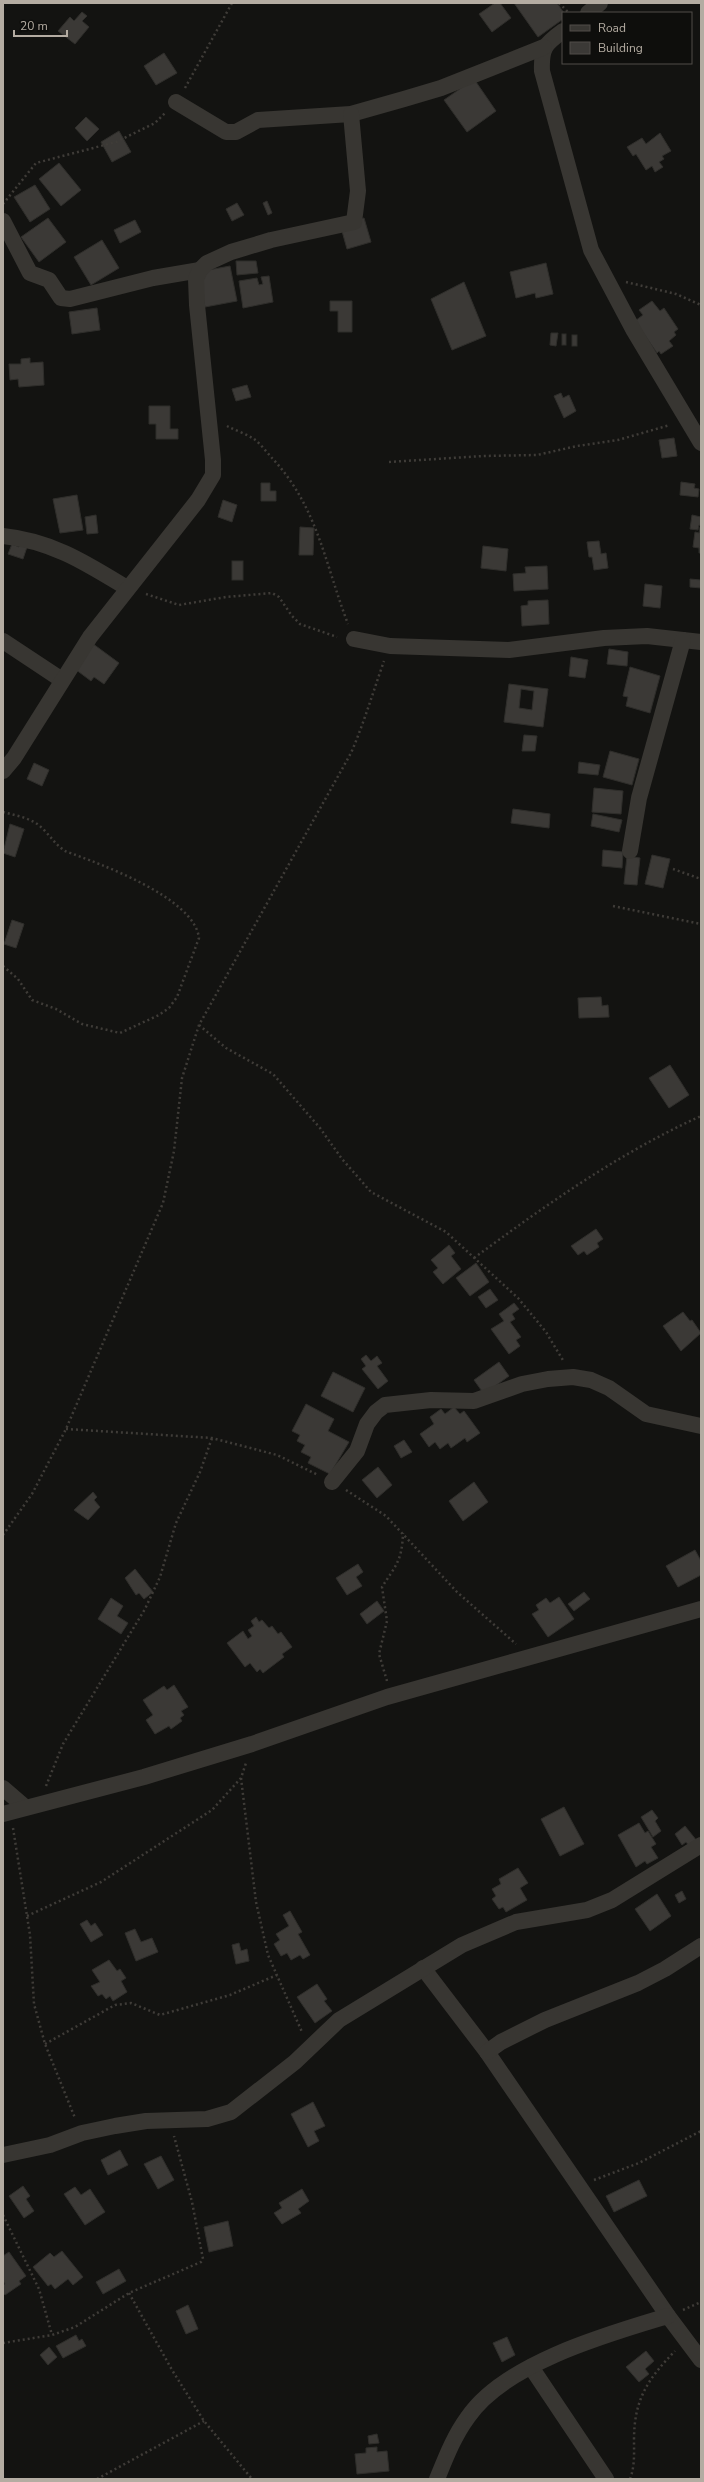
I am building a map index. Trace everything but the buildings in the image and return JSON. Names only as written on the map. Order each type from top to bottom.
[{"type":"street","points":[[589,12],[600,3]]},
{"type":"street","points":[[176,102],[226,132],[236,132],[258,120],[351,114],[441,88],[544,47],[562,32]]},
{"type":"street","points":[[544,47],[541,56],[542,71],[556,128],[591,250],[634,332],[701,443]]},
{"type":"street","points":[[3,771],[14,758],[62,680],[127,588],[208,486],[213,475],[210,418],[197,304],[196,279],[200,270],[208,263],[231,252],[271,240],[354,222],[358,191],[351,114]]},
{"type":"street","points":[[3,221],[30,273],[49,280],[61,298],[70,299],[153,278],[200,270]]},
{"type":"street","points":[[3,536],[51,546],[82,561],[127,588]]},
{"type":"street","points":[[354,640],[390,646],[509,650],[604,638],[647,636],[701,642]]},
{"type":"street","points":[[3,640],[62,680]]},
{"type":"street","points":[[630,851],[639,798],[683,640]]},
{"type":"street","points":[[332,1482],[357,1451],[367,1424],[376,1412],[385,1405],[431,1400],[474,1401],[522,1384],[573,1377],[590,1380],[609,1388],[646,1414],[701,1426]]},
{"type":"street","points":[[3,1788],[19,1809],[144,1776],[252,1744],[387,1697],[701,1609]]},
{"type":"street","points":[[3,2156],[50,2146],[82,2133],[146,2121],[170,2122],[207,2119],[231,2112],[309,2049],[339,2020],[462,1945],[516,1922],[541,1916],[587,1910],[612,1900],[701,1845]]},
{"type":"street","points":[[487,2052],[515,2034],[638,1983],[698,1954]]},
{"type":"street","points":[[423,1968],[487,2052],[668,2316],[701,2360]]},
{"type":"street","points":[[437,2479],[450,2444],[469,2415],[496,2389],[531,2367],[585,2341],[668,2316]]},
{"type":"street","points":[[531,2367],[606,2479]]},
{"type":"path","points":[[3,205],[36,163],[116,142],[154,123],[176,102],[232,3]]},
{"type":"path","points":[[559,3],[568,12]]},
{"type":"path","points":[[604,277],[676,294],[701,305]]},
{"type":"path","points":[[210,418],[255,440],[292,482],[307,507],[317,531],[331,580],[354,640]]},
{"type":"path","points":[[389,462],[483,456],[537,456],[577,446],[606,442],[688,421]]},
{"type":"path","points":[[127,588],[179,605],[226,597],[272,593],[279,597],[292,616],[300,624],[328,634],[354,640]]},
{"type":"path","points":[[3,1535],[32,1494],[66,1429],[163,1202],[174,1151],[182,1078],[199,1025],[351,753],[364,724],[368,703],[390,646]]},
{"type":"path","points":[[3,812],[28,819],[43,828],[57,846],[143,884],[170,901],[192,921],[198,929],[199,938],[177,997],[169,1008],[159,1015],[120,1032],[82,1024],[56,1009],[32,1000],[18,979],[3,966]]},
{"type":"path","points":[[673,869],[701,879]]},
{"type":"path","points":[[613,906],[701,924]]},
{"type":"path","points":[[199,1025],[226,1048],[273,1074],[320,1128],[342,1160],[371,1192],[446,1232],[518,1298],[546,1332],[573,1377]]},
{"type":"path","points":[[474,1258],[590,1176],[639,1146],[701,1116]]},
{"type":"path","points":[[66,1429],[212,1438],[277,1454],[332,1482],[376,1508],[403,1533],[457,1592],[530,1657]]},
{"type":"path","points":[[82,2133],[44,2044],[34,2004],[19,1809],[63,1744],[146,1610],[160,1577],[176,1523],[200,1472],[212,1438]]},
{"type":"path","points":[[387,1697],[387,1680],[379,1654],[387,1621],[382,1588],[399,1561],[402,1553],[403,1533]]},
{"type":"path","points":[[27,1916],[102,1882],[141,1858],[212,1810],[241,1778],[252,1744]]},
{"type":"path","points":[[241,1778],[256,1902],[268,1955],[309,2049]]},
{"type":"path","points":[[44,2044],[115,2005],[131,2003],[160,2015],[230,1995],[277,1975]]},
{"type":"path","points":[[3,2343],[52,2335],[75,2327],[129,2293],[176,2272],[196,2266],[203,2259],[192,2202],[170,2122]]},
{"type":"path","points":[[580,2186],[639,2163],[701,2131]]},
{"type":"path","points":[[3,2215],[39,2289],[52,2335]]},
{"type":"path","points":[[129,2293],[172,2370],[204,2421],[252,2479]]},
{"type":"path","points":[[630,2479],[634,2463],[635,2415],[642,2392],[686,2340]]},
{"type":"path","points":[[97,2479],[204,2421]]}]
